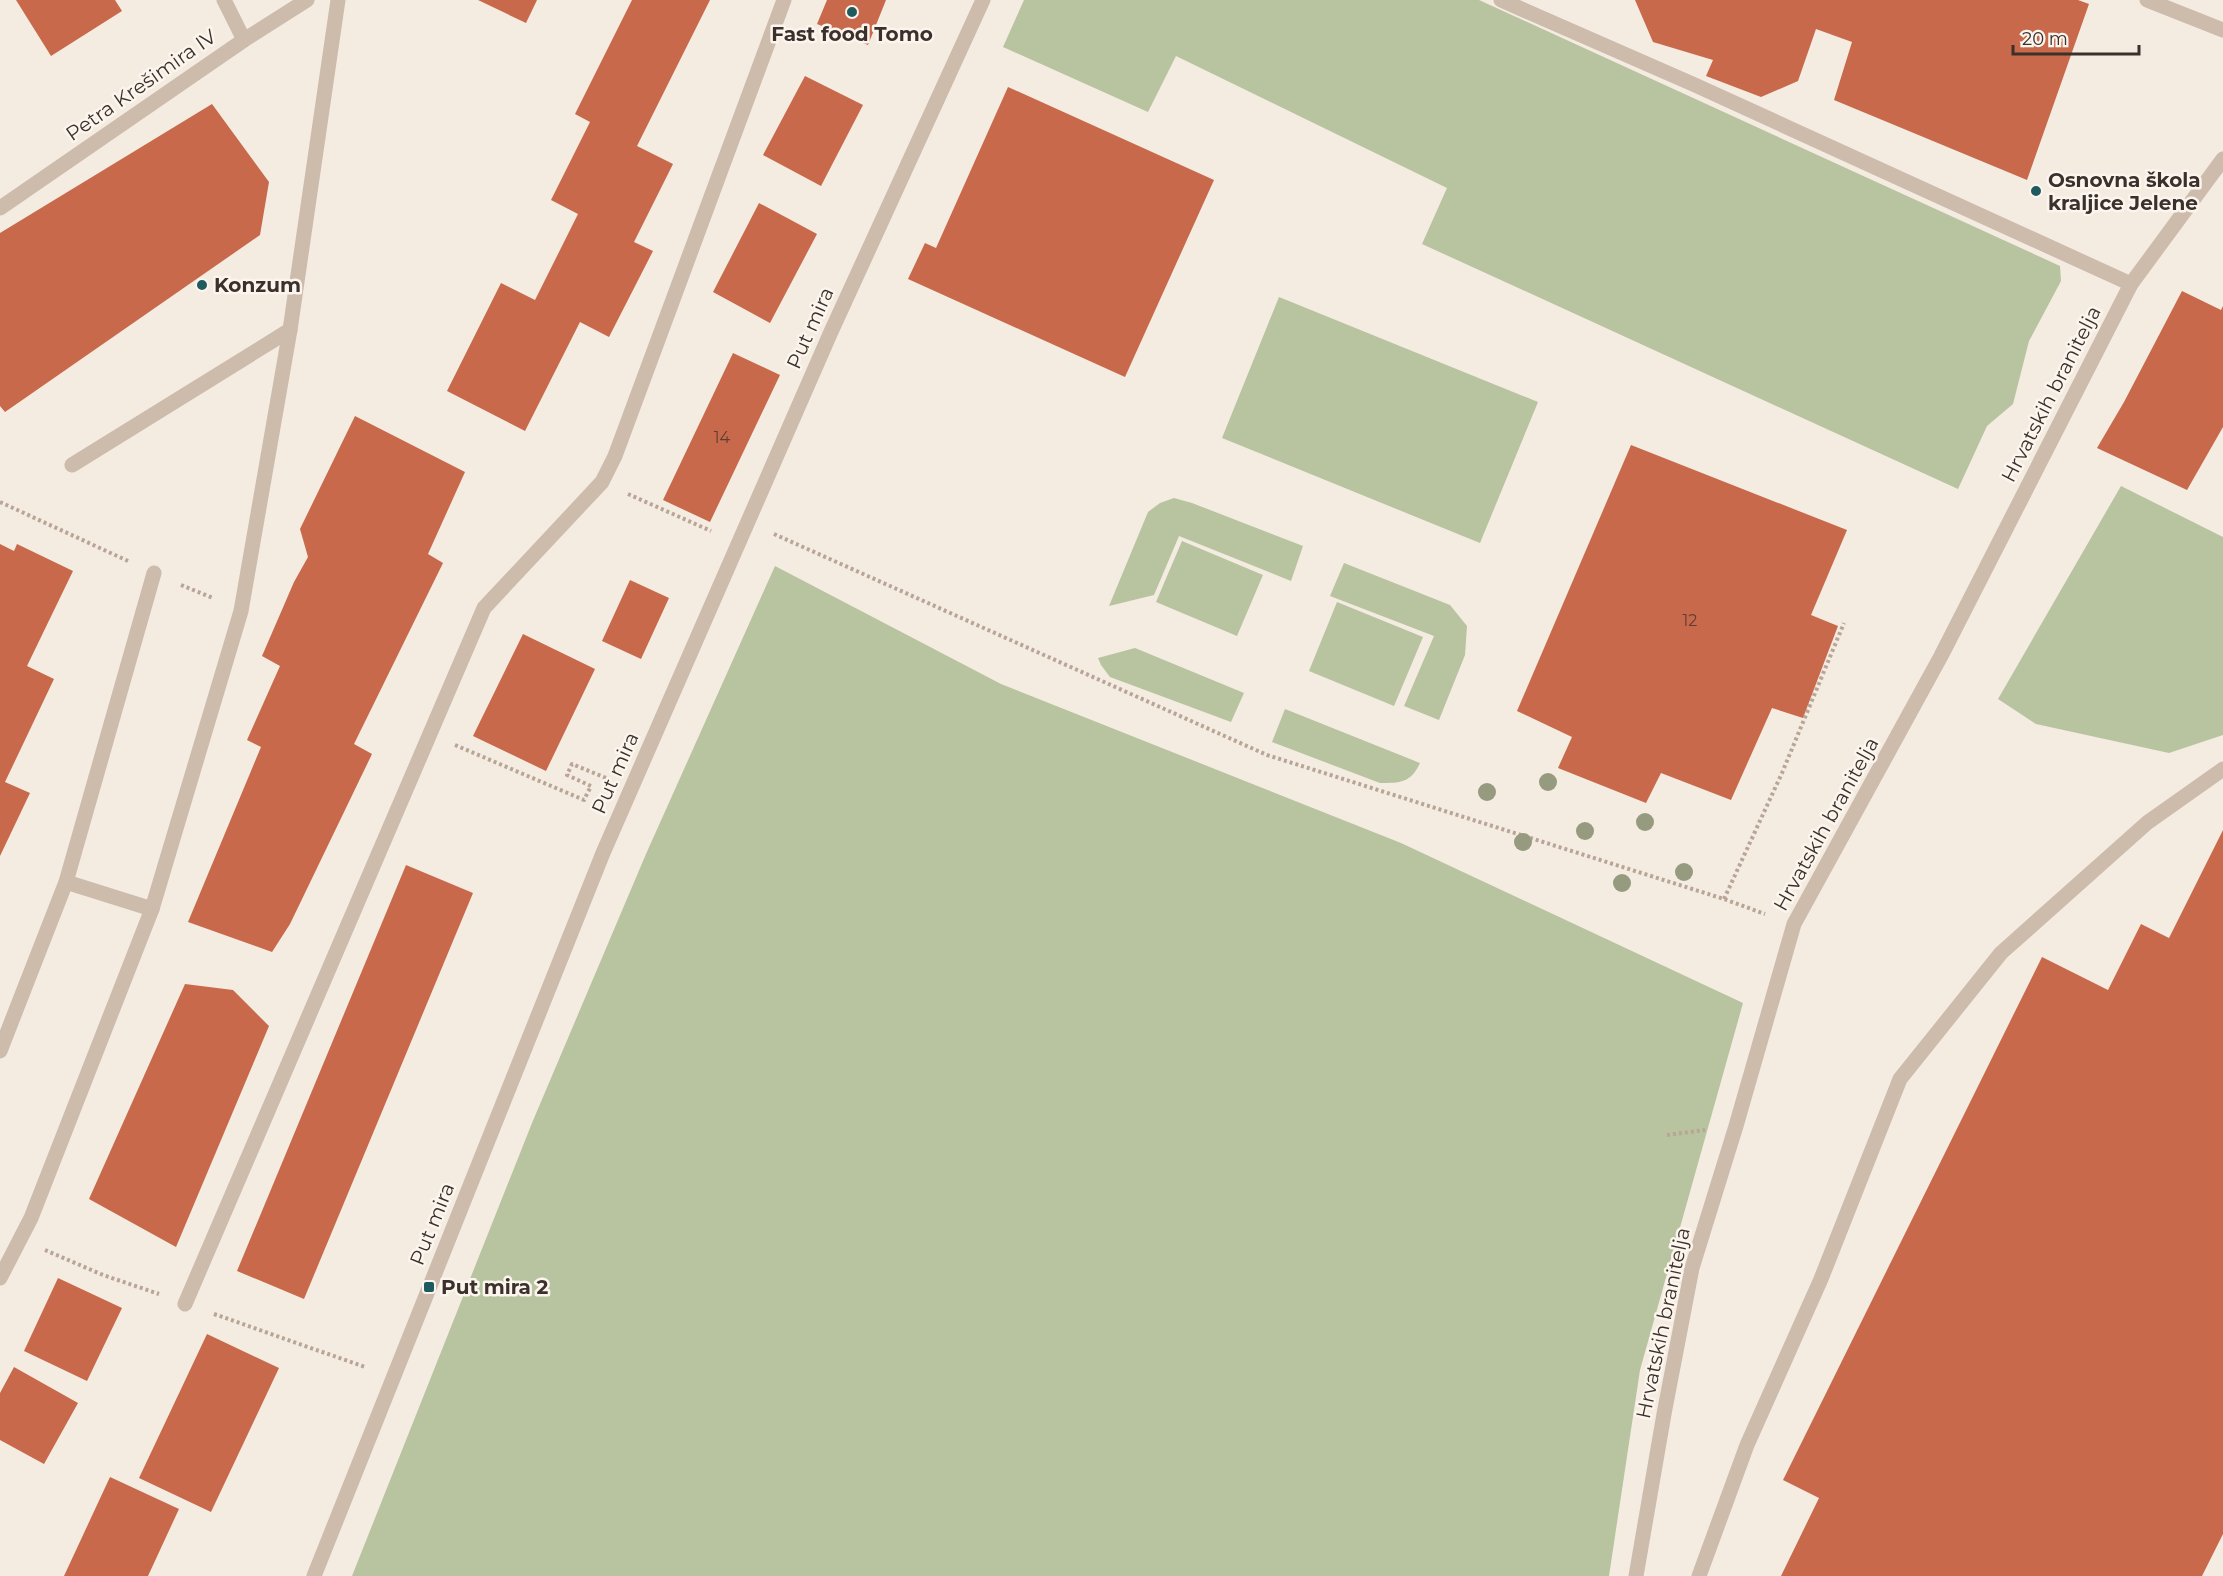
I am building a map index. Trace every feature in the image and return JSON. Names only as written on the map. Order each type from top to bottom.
[{"type":"street","points":[[225,0],[244,40]]},
{"type":"street","name":"Petra Krešimira IV","points":[[0,208],[244,40],[307,0]]},
{"type":"street","points":[[0,1278],[31,1218],[152,909],[241,611],[290,330],[338,0]]},
{"type":"street","points":[[186,1304],[484,608],[602,482],[615,456],[784,0]]},
{"type":"street","name":"Put mira","points":[[314,1576],[631,789],[830,334],[983,0]]},
{"type":"street","points":[[1501,0],[1695,85],[2131,284]]},
{"type":"street","points":[[2147,0],[2223,30]]},
{"type":"street","name":"Hrvatskih branitelja","points":[[1636,1576],[1692,1268],[1736,1126],[1794,924],[1941,656],[2131,284],[2223,159]]},
{"type":"street","points":[[72,465],[290,330]]},
{"type":"street","points":[[0,1051],[66,882],[154,573]]},
{"type":"street","points":[[1699,1576],[1747,1444],[1821,1279],[1900,1079],[2001,953],[2148,822],[2223,769]]},
{"type":"street","points":[[66,882],[152,909]]},
{"type":"path","points":[[602,482],[740,543]]},
{"type":"path","points":[[0,502],[241,611]]},
{"type":"path","points":[[749,522],[1268,755],[1724,899],[1794,924]]},
{"type":"path","points":[[1724,899],[1782,772],[1844,623]]},
{"type":"path","points":[[430,735],[584,800],[591,786],[567,775],[572,764],[631,789]]},
{"type":"path","points":[[20,1240],[103,1275],[393,1377]]},
{"type":"green space","points":[[1024,0],[1479,0],[2060,266],[2061,281],[2029,341],[2013,404],[1987,426],[1958,489],[1422,244],[1447,188],[1176,56],[1148,112],[1003,47]]},
{"type":"green space","points":[[1279,297],[1538,402],[1480,543],[1222,438]]},
{"type":"green space","points":[[2121,486],[2223,537],[2223,735],[2169,753],[2036,724],[1998,699]]},
{"type":"green space","points":[[1174,498],[1303,546],[1291,581],[1179,536],[1154,595],[1109,606],[1148,512],[1160,503]]},
{"type":"green space","points":[[1182,541],[1263,575],[1237,636],[1156,602]]},
{"type":"green space","points":[[1344,563],[1450,605],[1467,626],[1465,655],[1439,720],[1404,706],[1434,636],[1330,596]]},
{"type":"green space","points":[[775,566],[1001,684],[1401,843],[1743,1003],[1640,1370],[1609,1576],[352,1576],[532,1123],[646,854]]},
{"type":"green space","points":[[1337,602],[1423,637],[1394,706],[1309,671]]},
{"type":"green space","points":[[1135,648],[1244,693],[1231,722],[1110,677],[1098,658]]},
{"type":"green space","points":[[1285,709],[1420,763],[1417,770],[1404,780],[1380,783],[1272,742]]},
{"type":"building","points":[[16,0],[115,0],[122,11],[51,56]]},
{"type":"building","points":[[478,0],[537,0],[526,23]]},
{"type":"building","points":[[632,0],[710,0],[637,146],[673,164],[634,242],[653,251],[609,337],[580,322],[525,431],[447,391],[501,283],[535,300],[578,214],[551,200],[590,122],[575,114]]},
{"type":"building","name":"Fast food Tomo","points":[[827,0],[886,0],[868,45],[817,24]]},
{"type":"building","points":[[1635,0],[2078,0],[2089,4],[2027,180],[1834,100],[1852,42],[1816,29],[1798,81],[1761,97],[1706,76],[1713,60],[1653,42]]},
{"type":"building","points":[[805,76],[863,105],[821,186],[763,155]]},
{"type":"building","points":[[1008,87],[1214,180],[1125,377],[908,279],[925,243],[936,248]]},
{"type":"building","points":[[212,104],[269,182],[260,235],[5,412],[0,406],[0,233]]},
{"type":"building","points":[[759,203],[817,234],[770,323],[713,292]]},
{"type":"building","points":[[2182,291],[2221,310],[2223,306],[2223,427],[2187,490],[2097,448],[2124,402]]},
{"type":"building","points":[[733,353],[780,375],[710,522],[663,500]]},
{"type":"building","points":[[355,416],[465,472],[428,554],[443,563],[354,744],[372,754],[290,924],[272,952],[188,922],[261,747],[247,740],[280,666],[262,656],[294,582],[308,557],[300,529]]},
{"type":"building","points":[[1631,445],[1847,530],[1811,615],[1838,626],[1803,718],[1772,708],[1731,800],[1661,773],[1646,803],[1558,768],[1572,737],[1517,711]]},
{"type":"building","points":[[0,544],[14,551],[17,544],[73,571],[27,666],[54,679],[5,782],[30,793],[0,856]]},
{"type":"building","points":[[630,580],[669,598],[641,659],[602,641]]},
{"type":"building","points":[[523,634],[595,669],[546,771],[473,736]]},
{"type":"building","points":[[2223,830],[2223,1534],[2202,1576],[1781,1576],[1819,1498],[1783,1480],[2042,957],[2108,990],[2141,924],[2169,938]]},
{"type":"building","points":[[406,865],[473,893],[304,1299],[237,1271]]},
{"type":"building","points":[[185,984],[233,990],[269,1026],[176,1247],[89,1199]]},
{"type":"building","points":[[58,1278],[122,1308],[87,1381],[24,1351]]},
{"type":"building","points":[[207,1334],[279,1368],[211,1512],[139,1478]]},
{"type":"building","points":[[14,1367],[78,1403],[44,1464],[0,1440],[0,1393]]},
{"type":"building","points":[[110,1477],[179,1509],[148,1576],[64,1576]]},
{"type":"place","name":"Fast food Tomo","points":[[852,12]]},
{"type":"place","name":"Osnovna škola kraljice Jelene","points":[[2036,191]]},
{"type":"place","name":"Konzum","points":[[202,285]]},
{"type":"place","name":"Put mira 2","points":[[429,1287]]}]
